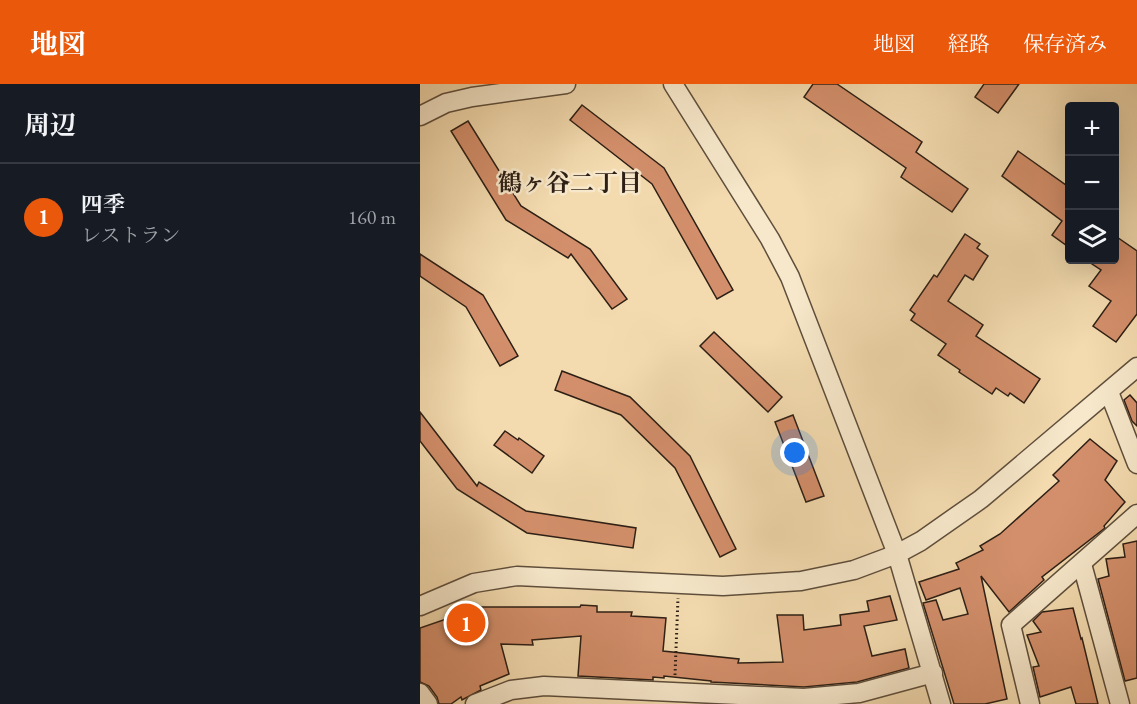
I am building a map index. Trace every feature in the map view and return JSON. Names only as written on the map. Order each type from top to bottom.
[{"type":"street","points":[[420,116],[471,90],[566,84]]},
{"type":"street","points":[[673,84],[770,239],[790,277],[897,554],[942,704]]},
{"type":"street","points":[[420,606],[474,582],[517,576],[723,586],[801,581],[854,570],[897,554],[921,542],[981,499],[1137,367]]},
{"type":"street","points":[[1109,392],[1137,464]]},
{"type":"street","points":[[1030,704],[1011,625],[1137,514]]},
{"type":"street","points":[[1082,564],[1120,704]]},
{"type":"street","points":[[475,704],[511,690],[544,686],[804,698],[858,693],[933,673]]},
{"type":"street","points":[[420,693],[428,704]]},
{"type":"path","points":[[675,692],[679,584]]},
{"type":"building","points":[[813,84],[837,84],[922,142],[916,152],[968,189],[952,212],[901,177],[906,168],[804,97]]},
{"type":"building","points":[[984,84],[1019,84],[998,113],[975,97]]},
{"type":"building","points":[[582,105],[664,168],[733,290],[717,299],[652,184],[570,120]]},
{"type":"building","points":[[468,121],[521,206],[590,249],[627,299],[612,309],[571,254],[568,258],[506,220],[451,131]]},
{"type":"building","points":[[1018,151],[1065,184],[1065,244],[1052,235],[1062,221],[1002,176]]},
{"type":"building","points":[[965,234],[980,244],[977,248],[988,256],[973,280],[965,275],[948,301],[983,325],[976,336],[1040,379],[1024,403],[1010,393],[1008,396],[996,388],[992,394],[959,372],[960,370],[938,355],[946,344],[911,320],[915,314],[910,310],[934,275],[937,277]]},
{"type":"building","points":[[1119,238],[1137,251],[1137,314],[1116,342],[1093,326],[1111,301],[1089,286],[1101,270],[1092,264],[1119,264]]},
{"type":"building","points":[[420,254],[483,295],[518,356],[500,366],[466,307],[420,276]]},
{"type":"building","points":[[714,332],[782,397],[768,412],[700,346]]},
{"type":"building","points":[[562,371],[630,397],[690,456],[736,549],[720,557],[675,468],[621,415],[555,390]]},
{"type":"building","points":[[1130,395],[1137,403],[1137,426],[1132,421],[1124,400]]},
{"type":"building","points":[[420,412],[477,486],[479,482],[526,511],[636,528],[633,548],[527,533],[457,489],[420,441]]},
{"type":"building","points":[[793,415],[824,496],[806,502],[775,422]]},
{"type":"building","points":[[505,431],[544,456],[532,473],[494,445]]},
{"type":"building","points":[[1090,439],[1117,461],[1105,480],[1125,502],[1104,526],[1105,528],[1042,577],[1044,580],[1009,612],[981,576],[1007,699],[985,704],[954,704],[923,603],[936,600],[943,620],[968,614],[960,588],[926,600],[919,582],[959,569],[956,563],[983,550],[980,546],[1000,534],[1059,481],[1053,475]]},
{"type":"building","points":[[1137,541],[1137,678],[1125,681],[1098,579],[1109,576],[1106,559],[1125,557],[1123,544]]},
{"type":"building","points":[[890,596],[897,620],[864,626],[872,656],[905,649],[909,668],[857,682],[804,687],[711,682],[664,676],[664,678],[653,677],[653,680],[578,676],[581,636],[532,640],[533,645],[501,644],[509,674],[480,686],[481,690],[462,700],[461,697],[451,704],[439,704],[429,686],[420,682],[420,628],[481,607],[580,607],[581,605],[597,606],[597,612],[632,612],[631,616],[666,618],[663,651],[739,659],[738,663],[783,662],[777,615],[803,615],[804,630],[841,625],[840,615],[869,611],[867,601]]},
{"type":"building","points":[[1073,608],[1098,704],[1076,704],[1071,687],[1040,697],[1033,667],[1039,666],[1027,635],[1041,632],[1033,621],[1042,612]]},
{"type":"place","name":"四季","points":[[466,623]]},
{"type":"district","name":"鶴ヶ谷二丁目","points":[[570,182]]}]
